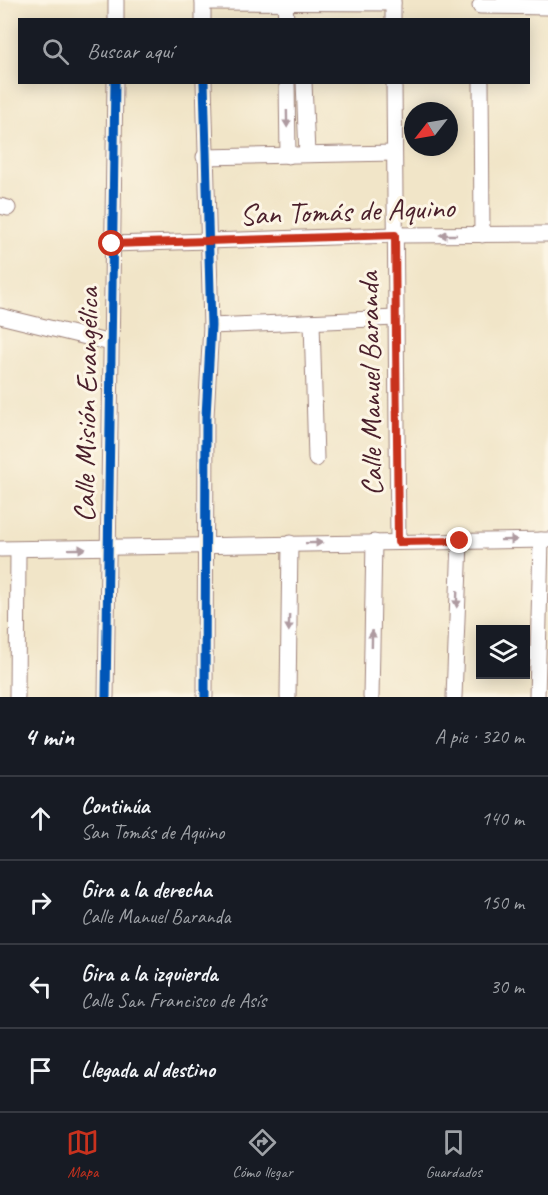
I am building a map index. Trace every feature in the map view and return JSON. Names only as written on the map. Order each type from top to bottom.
[{"type":"street","points":[[116,0],[116,18]]},
{"type":"street","points":[[203,18],[203,1],[285,12],[393,2],[393,18]]},
{"type":"street","points":[[480,8],[548,7]]},
{"type":"street","name":"Calle Misión Evangélica","points":[[106,697],[115,84]]},
{"type":"street","points":[[204,84],[204,157],[211,326],[206,416],[206,697]]},
{"type":"street","points":[[287,84],[288,156]]},
{"type":"street","points":[[304,84],[307,154]]},
{"type":"street","name":"Calle Manuel Baranda","points":[[394,84],[398,542]]},
{"type":"street","points":[[481,84],[482,235]]},
{"type":"street","points":[[204,157],[394,153]]},
{"type":"street","name":"San Tomás de Aquino","points":[[112,244],[395,235],[548,234]]},
{"type":"street","points":[[0,316],[111,343]]},
{"type":"street","points":[[211,326],[396,318]]},
{"type":"street","points":[[312,322],[316,459]]},
{"type":"street","points":[[0,549],[544,540],[537,697]]},
{"type":"street","points":[[454,697],[460,541]]},
{"type":"street","points":[[371,697],[374,542]]},
{"type":"street","points":[[288,697],[290,543]]},
{"type":"street","points":[[0,557],[18,550]]},
{"type":"street","points":[[16,697],[18,550]]},
{"type":"cycle path","points":[[106,697],[115,84]]},
{"type":"cycle path","points":[[204,84],[211,326],[206,416],[205,697]]},
{"type":"route","points":[[112,244],[395,235],[398,542],[460,541]]}]
